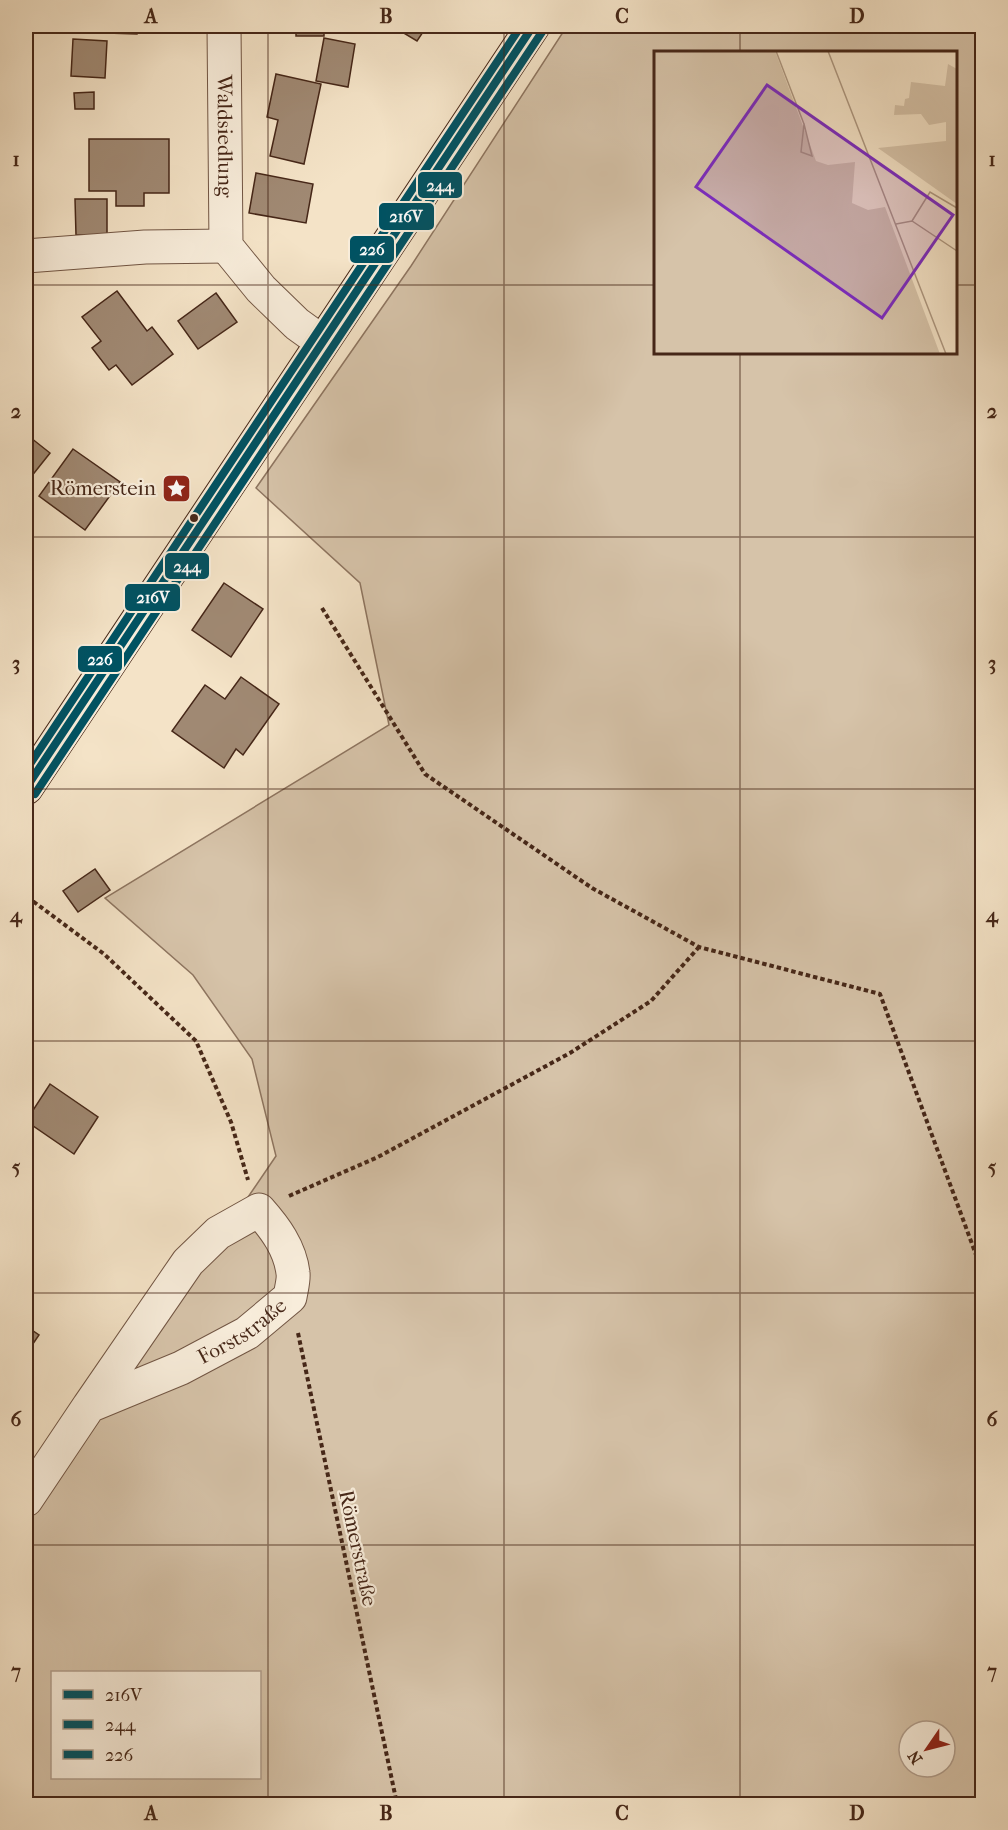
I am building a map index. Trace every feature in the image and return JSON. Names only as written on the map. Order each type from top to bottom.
[{"type":"main road","points":[[26,788],[533,26]]},
{"type":"street","name":"Waldsiedlung","points":[[224,26],[226,246]]},
{"type":"street","points":[[26,256],[145,247],[226,246],[261,289],[290,317],[322,342]]},
{"type":"street","points":[[26,1500],[188,1262],[218,1233],[259,1210]]},
{"type":"street","name":"Forststraße","points":[[89,1406],[181,1368],[247,1333],[290,1297],[294,1274],[287,1250],[274,1227],[259,1210]]},
{"type":"path","points":[[322,608],[425,774],[592,888],[699,946],[880,994],[982,1271]]},
{"type":"path","points":[[26,900],[34,902],[104,954],[196,1041],[231,1122],[259,1210],[378,1157],[570,1053],[651,1001],[699,946]]},
{"type":"path","name":"Römerstraße","points":[[290,1297],[397,1804]]},
{"type":"shaded area","points":[[567,26],[982,26],[982,1804],[26,1804],[26,1523],[276,1156],[252,1059],[193,975],[105,898],[389,725],[360,583],[256,488],[411,266]]},
{"type":"building","points":[[108,26],[138,26],[137,34],[107,33]]},
{"type":"building","points":[[296,26],[324,26],[324,36],[296,36]]},
{"type":"building","points":[[392,26],[427,26],[417,41]]},
{"type":"building","points":[[324,38],[355,44],[348,87],[316,81]]},
{"type":"building","points":[[73,39],[107,41],[105,78],[71,76]]},
{"type":"building","points":[[276,74],[321,84],[304,164],[270,156],[278,120],[267,117]]},
{"type":"building","points":[[94,92],[94,109],[75,109],[74,93]]},
{"type":"building","points":[[89,139],[169,139],[169,193],[144,193],[144,206],[116,206],[116,191],[89,191]]},
{"type":"building","points":[[256,173],[313,184],[306,223],[249,213]]},
{"type":"building","points":[[75,199],[107,199],[107,235],[76,235]]},
{"type":"building","points":[[117,291],[147,331],[152,327],[173,354],[132,385],[116,365],[109,370],[92,348],[101,341],[82,317]]},
{"type":"building","points":[[216,293],[237,322],[198,349],[178,321]]},
{"type":"building","points":[[26,434],[50,453],[31,477],[26,473]]},
{"type":"building","points":[[73,449],[120,482],[85,530],[39,496]]},
{"type":"building","points":[[224,583],[263,609],[231,657],[192,630]]},
{"type":"building","points":[[241,677],[279,704],[243,755],[236,749],[224,768],[172,731],[205,685],[225,699]]},
{"type":"building","points":[[95,869],[110,890],[78,912],[63,891]]},
{"type":"building","points":[[50,1084],[98,1117],[74,1154],[26,1121]]},
{"type":"building","points":[[26,1326],[39,1335],[26,1354]]},
{"type":"transit line","name":"226","points":[[26,770],[521,26]]},
{"type":"transit line","name":"216V","points":[[26,788],[533,26]]},
{"type":"transit line","name":"244","points":[[35,794],[542,32]]},
{"type":"place","name":"Römerstein","points":[[177,488]]}]
